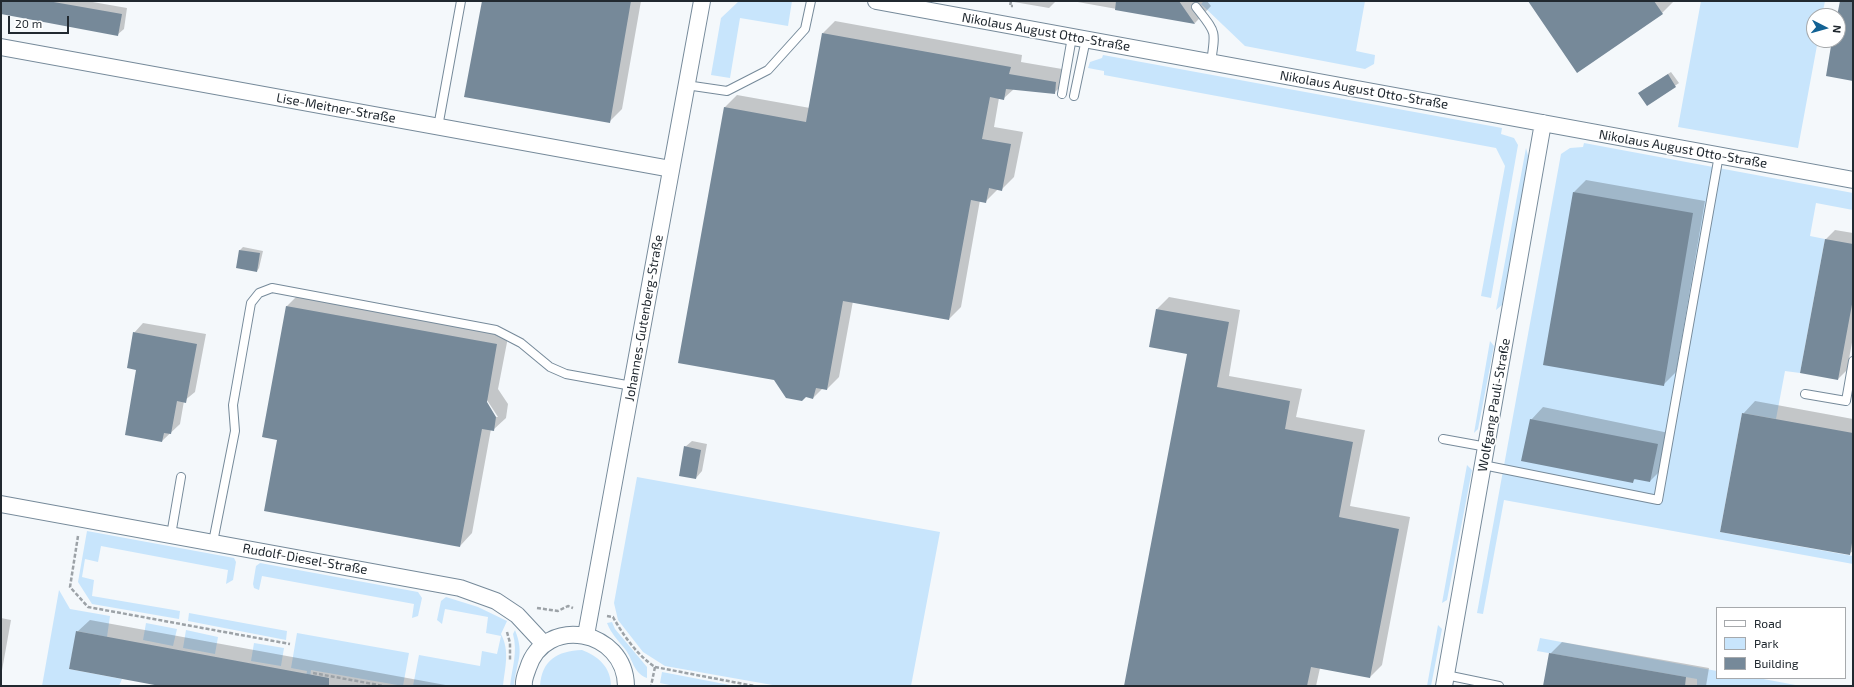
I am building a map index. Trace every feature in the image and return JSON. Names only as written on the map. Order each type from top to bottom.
[{"type":"street","name":"Johannes-Gutenberg-Straße","points":[[586,635],[702,1]]},
{"type":"street","name":"Nikolaus August Otto-Straße","points":[[876,1],[1853,180]]},
{"type":"street","name":"Lise-Meitner-Straße","points":[[1,47],[671,169]]},
{"type":"street","name":"Wolfgang Pauli-Straße","points":[[1445,681],[1543,123]]},
{"type":"street","name":"Rudolf-Diesel-Straße","points":[[1,504],[460,588],[496,602],[517,616],[544,644]]},
{"type":"street","points":[[524,686],[523,682],[530,660],[544,644],[562,636],[586,635],[602,641],[616,655],[626,675],[626,686]]},
{"type":"lane","points":[[438,127],[461,1]]},
{"type":"lane","points":[[686,85],[727,91],[768,70],[805,29],[811,1]]},
{"type":"lane","points":[[1196,7],[1214,30],[1215,36],[1210,62]]},
{"type":"lane","points":[[1062,94],[1079,38]]},
{"type":"lane","points":[[1074,96],[1079,38]]},
{"type":"lane","points":[[1483,465],[1658,500],[1719,155]]},
{"type":"lane","points":[[213,542],[234,430],[233,404],[251,302],[259,293],[272,288],[496,330],[521,343],[550,367],[566,374],[632,386]]},
{"type":"lane","points":[[1805,394],[1846,401],[1853,361]]},
{"type":"lane","points":[[1443,439],[1487,447]]},
{"type":"lane","points":[[171,534],[181,477]]},
{"type":"lane","points":[[1445,681],[1498,686]]},
{"type":"path","points":[[81,518],[70,587],[88,608],[290,644]]},
{"type":"path","points":[[509,663],[511,656],[507,632],[517,616]]},
{"type":"path","points":[[655,667],[754,686]]},
{"type":"path","points":[[313,673],[384,686]]},
{"type":"green space","points":[[739,1],[792,1],[788,26],[740,18],[730,78],[711,75],[721,18]]},
{"type":"green space","points":[[1204,1],[1365,1],[1356,51],[1375,55],[1374,64],[1365,69],[1245,46],[1201,4]]},
{"type":"green space","points":[[1701,1],[1825,1],[1824,8],[1806,8],[1806,48],[1817,48],[1798,148],[1678,127]]},
{"type":"green space","points":[[1103,55],[1502,128],[1501,134],[1514,138],[1518,145],[1491,298],[1481,296],[1505,166],[1496,148],[1104,75],[1104,71],[1088,68],[1090,62],[1102,58]]},
{"type":"green space","points":[[1584,143],[1853,193],[1853,210],[1816,203],[1810,236],[1825,239],[1800,373],[1785,371],[1776,419],[1742,413],[1720,532],[1853,556],[1853,564],[1504,500],[1483,614],[1477,613],[1561,154],[1570,148],[1583,147]]},
{"type":"green space","points":[[1526,148],[1529,159],[1502,305],[1496,310]]},
{"type":"green space","points":[[1490,341],[1494,346],[1478,429],[1474,433]]},
{"type":"green space","points":[[1467,465],[1472,470],[1447,600],[1442,603]]},
{"type":"green space","points":[[637,477],[940,532],[911,686],[778,686],[665,666],[643,652],[618,620],[614,603]]},
{"type":"green space","points":[[87,531],[234,558],[236,562],[233,580],[226,584],[228,570],[101,546],[98,562],[85,559],[82,577],[94,580],[92,596],[180,611],[179,619],[92,604],[78,582]]},
{"type":"green space","points":[[260,563],[418,592],[422,598],[418,616],[412,618],[414,604],[262,576],[259,590],[254,588],[253,584],[256,566]]},
{"type":"green space","points":[[59,590],[70,609],[110,616],[107,637],[77,631],[69,669],[122,679],[119,686],[42,686]]},
{"type":"green space","points":[[446,597],[478,607],[507,621],[501,634],[504,640],[506,653],[503,686],[413,686],[419,655],[480,666],[482,651],[497,654],[501,636],[486,633],[488,617],[445,609],[442,624],[437,620],[441,601]]},
{"type":"green space","points":[[189,613],[287,631],[286,640],[188,621]]},
{"type":"green space","points":[[612,622],[615,629],[647,667],[647,678],[639,673],[628,653],[611,631],[607,623]]},
{"type":"green space","points":[[146,623],[177,629],[173,646],[143,640]]},
{"type":"green space","points":[[1438,625],[1442,629],[1431,686],[1427,686]]},
{"type":"green space","points":[[186,630],[218,637],[215,654],[183,648]]},
{"type":"green space","points":[[515,630],[520,652],[514,686],[510,686],[515,654],[513,634]]},
{"type":"green space","points":[[297,633],[409,653],[403,686],[311,670],[309,686],[304,686],[307,671],[291,668]]},
{"type":"green space","points":[[1540,638],[1716,671],[1716,679],[1763,679],[1801,686],[1697,686],[1697,679],[1537,651]]},
{"type":"green space","points":[[254,643],[284,648],[281,666],[251,661]]},
{"type":"green space","points":[[582,650],[593,655],[602,663],[609,673],[611,686],[540,686],[541,677],[544,670],[552,659],[565,652]]},
{"type":"green space","points":[[662,672],[735,686],[674,686],[660,683]]},
{"type":"building","points":[[1,1],[48,1],[122,14],[118,36],[1,14]]},
{"type":"building","points":[[482,1],[631,1],[610,123],[464,97]]},
{"type":"building","points":[[1116,1],[1179,1],[1195,24],[1115,10]]},
{"type":"building","points":[[1528,1],[1654,1],[1663,14],[1577,73]]},
{"type":"building","points":[[1840,1],[1853,1],[1853,81],[1826,76],[1831,48],[1846,48],[1846,8],[1839,8]]},
{"type":"building","points":[[822,33],[1011,67],[1009,74],[1056,82],[1055,94],[1006,89],[1004,100],[990,97],[982,139],[1011,144],[1002,191],[989,188],[986,203],[971,200],[949,320],[843,301],[827,390],[816,388],[813,399],[806,397],[802,401],[786,398],[774,380],[678,363],[724,107],[806,122]]},
{"type":"building","points":[[1668,74],[1676,87],[1647,106],[1638,93]]},
{"type":"building","points":[[1573,192],[1693,213],[1664,386],[1543,365]]},
{"type":"building","points":[[1825,239],[1853,244],[1853,299],[1838,380],[1800,373]]},
{"type":"building","points":[[239,250],[260,253],[257,272],[236,268]]},
{"type":"building","points":[[286,306],[497,344],[487,402],[496,417],[494,431],[482,429],[460,547],[264,511],[277,440],[262,437]]},
{"type":"building","points":[[1156,309],[1229,322],[1217,387],[1290,401],[1285,429],[1353,442],[1339,517],[1399,529],[1370,678],[1311,667],[1307,686],[1124,686],[1187,354],[1149,347]]},
{"type":"building","points":[[133,332],[197,344],[186,403],[177,401],[171,434],[164,433],[162,442],[125,435],[136,370],[127,368]]},
{"type":"building","points":[[1742,413],[1853,433],[1853,537],[1850,555],[1720,532]]},
{"type":"building","points":[[1530,419],[1658,444],[1650,482],[1634,479],[1633,483],[1521,461]]},
{"type":"building","points":[[684,446],[701,450],[696,479],[679,476]]},
{"type":"building","points":[[76,631],[329,678],[329,686],[160,686],[69,669]]},
{"type":"building","points":[[1549,653],[1686,677],[1685,686],[1543,686]]}]
